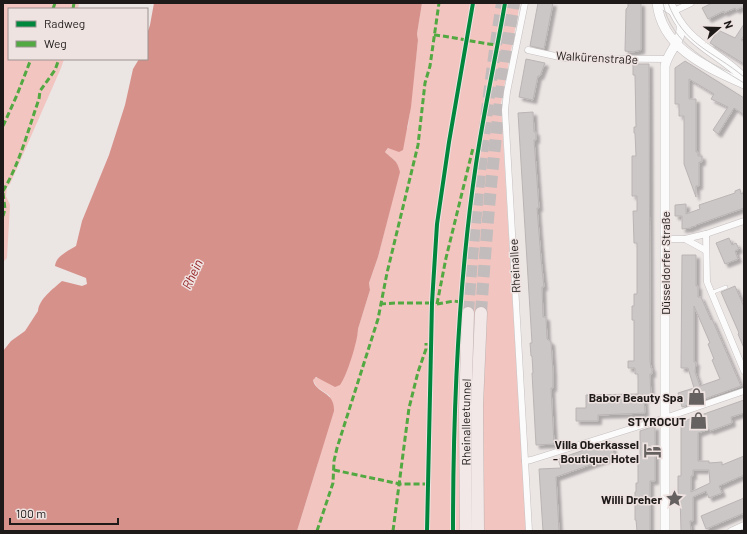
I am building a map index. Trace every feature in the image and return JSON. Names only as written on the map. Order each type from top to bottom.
[{"type":"highway","name":"Rheinalleetunnel","points":[[466,531],[465,409],[475,313],[478,531]]},
{"type":"street","name":"Rheinallee","points":[[525,3],[507,92],[505,110],[529,531]]},
{"type":"street","points":[[657,3],[662,25],[675,43],[692,56],[744,84]]},
{"type":"street","points":[[660,3],[668,10],[672,7],[691,3]]},
{"type":"street","points":[[672,7],[680,25],[697,42],[716,55],[744,78]]},
{"type":"street","name":"Düsseldorfer Straße","points":[[665,531],[665,66],[666,59],[681,34],[680,25]]},
{"type":"street","points":[[675,43],[680,40],[687,40],[702,52],[716,55]]},
{"type":"street","name":"Walkürenstraße","points":[[528,50],[564,58],[666,59]]},
{"type":"street","points":[[664,239],[685,239],[706,234],[744,221]]},
{"type":"street","points":[[706,234],[707,282],[744,371]]},
{"type":"street","points":[[685,239],[706,250]]},
{"type":"street","points":[[525,461],[665,418],[744,391]]},
{"type":"street","points":[[731,531],[744,525]]},
{"type":"lane","points":[[711,293],[726,287]]},
{"type":"shaded area","points":[[3,3],[79,3],[78,8],[8,8],[8,60],[64,60],[10,184],[7,187],[6,196],[10,205],[7,258],[3,262]]},
{"type":"shaded area","points":[[422,3],[520,3],[501,103],[526,531],[297,531],[317,466],[330,396],[317,387],[313,380],[314,378],[319,378],[358,333],[370,290],[369,283],[378,257],[399,172],[396,161],[385,152],[408,127],[418,40],[417,34]]},
{"type":"water","name":"Rhein","points":[[154,3],[422,3],[417,34],[418,40],[411,107],[403,150],[399,152],[388,148],[385,152],[396,162],[400,172],[378,257],[369,283],[370,290],[358,329],[354,349],[346,374],[340,385],[335,387],[316,377],[313,380],[315,385],[332,400],[334,404],[334,411],[297,531],[3,531],[3,351],[11,341],[25,331],[38,311],[41,302],[62,281],[82,286],[87,284],[86,278],[55,266],[60,257],[76,246],[82,221],[109,155],[125,105],[133,69],[138,60],[148,60],[148,31]]},
{"type":"building","points":[[538,3],[553,3],[544,49],[530,46]]},
{"type":"building","points":[[628,3],[641,3],[641,50],[633,52],[625,51],[626,9],[628,7]]},
{"type":"building","points":[[712,3],[744,3],[744,6],[724,13],[724,11],[708,19],[702,8]]},
{"type":"building","points":[[744,24],[744,35],[741,40],[744,42],[744,64],[710,43],[718,30],[735,38]]},
{"type":"building","points":[[526,59],[545,63],[540,76],[538,76],[533,100],[519,97]]},
{"type":"building","points":[[685,61],[744,98],[744,115],[734,108],[718,134],[713,130],[728,107],[711,99],[714,94],[689,79],[689,99],[696,99],[696,152],[698,152],[698,156],[702,156],[702,162],[699,162],[699,186],[696,186],[696,197],[684,164],[684,116],[679,116],[679,104],[675,104],[675,68]]},
{"type":"building","points":[[633,64],[649,64],[651,398],[644,398],[645,413],[598,415],[598,421],[576,421],[576,408],[586,408],[586,395],[638,394],[638,374],[635,374],[635,368],[628,368],[628,361],[634,361],[634,320],[632,320],[632,306],[634,306],[634,294],[637,294],[637,243],[634,243],[633,211],[637,211],[637,196],[632,196],[632,156],[636,156],[634,133],[634,127],[636,127],[635,75],[633,75]]},
{"type":"building","points":[[533,112],[534,132],[536,132],[536,140],[534,140],[539,208],[537,208],[544,287],[542,287],[543,317],[546,317],[547,339],[551,342],[553,372],[553,388],[551,388],[554,444],[536,445],[532,356],[530,343],[532,343],[518,113]]},
{"type":"building","points":[[740,189],[741,194],[744,193],[744,208],[691,228],[682,229],[682,216],[675,216],[675,205],[686,204],[686,214],[700,209],[699,205],[735,193],[735,191]]},
{"type":"building","points":[[729,238],[732,245],[736,243],[739,249],[735,251],[738,259],[725,264],[716,243]]},
{"type":"building","points":[[682,255],[696,255],[696,286],[698,286],[698,297],[701,297],[711,320],[712,319],[741,386],[682,407],[678,393],[694,388],[688,368],[681,368]],"holes":[[[694,306],[710,343],[708,344],[714,359],[712,360],[720,379],[700,386],[695,372],[696,362],[694,362]]]},
{"type":"building","points":[[735,286],[744,307],[744,348],[721,292]]},
{"type":"building","points":[[744,400],[744,413],[731,417],[732,423],[710,431],[709,429],[698,433],[698,461],[709,461],[709,463],[722,462],[722,465],[744,456],[744,475],[719,486],[722,493],[709,498],[706,491],[693,497],[693,521],[690,521],[691,531],[681,531],[678,476],[681,476],[681,422]],"holes":[[[693,470],[709,470],[710,483],[691,492],[691,476],[693,476]]]},
{"type":"building","points":[[655,426],[655,481],[650,481],[650,531],[637,531],[635,520],[635,492],[636,483],[638,483],[640,431]]},
{"type":"building","points":[[610,441],[615,456],[556,477],[559,531],[543,531],[539,469],[561,468],[558,459]]},
{"type":"building","points":[[744,498],[744,513],[706,529],[701,516]]},
{"type":"tunnel","points":[[468,313],[482,158],[502,3]]},
{"type":"tunnel","points":[[481,313],[494,158],[514,3]]},
{"type":"tram line","points":[[663,3],[667,18],[683,41],[706,60],[744,83]]},
{"type":"tram line","points":[[668,3],[682,29],[691,38],[744,77]]},
{"type":"marked path","points":[[53,8],[55,3]]},
{"type":"marked path","points":[[73,8],[74,3]]},
{"type":"marked path","points":[[317,531],[333,483],[334,461],[337,448],[378,319],[387,273],[418,145],[425,83],[430,66],[439,3]]},
{"type":"marked path","points":[[434,35],[498,45]]},
{"type":"marked path","points":[[3,126],[31,60]]},
{"type":"marked path","points":[[3,191],[19,158],[39,99],[40,91],[55,70],[59,60]]},
{"type":"marked path","points":[[437,304],[446,258],[473,148]]},
{"type":"marked path","points":[[3,193],[5,209],[3,216]]},
{"type":"marked path","points":[[437,304],[454,301],[460,302]]},
{"type":"marked path","points":[[380,304],[432,303],[431,305]]},
{"type":"marked path","points":[[393,531],[409,408],[418,372],[426,349],[426,343]]},
{"type":"marked path","points":[[334,470],[400,484],[430,484]]},
{"type":"cycle path","points":[[427,531],[432,303],[437,224],[449,142],[473,3]]},
{"type":"cycle path","points":[[453,531],[454,439],[458,347],[465,255],[479,144],[505,3]]},
{"type":"place","name":"Babor Beauty Spa","points":[[696,397]]},
{"type":"place","name":"STYROCUT","points":[[699,421]]},
{"type":"place","name":"Villa Oberkassel - Boutique Hotel","points":[[652,451]]},
{"type":"place","name":"Willi Dreher","points":[[675,499]]}]
